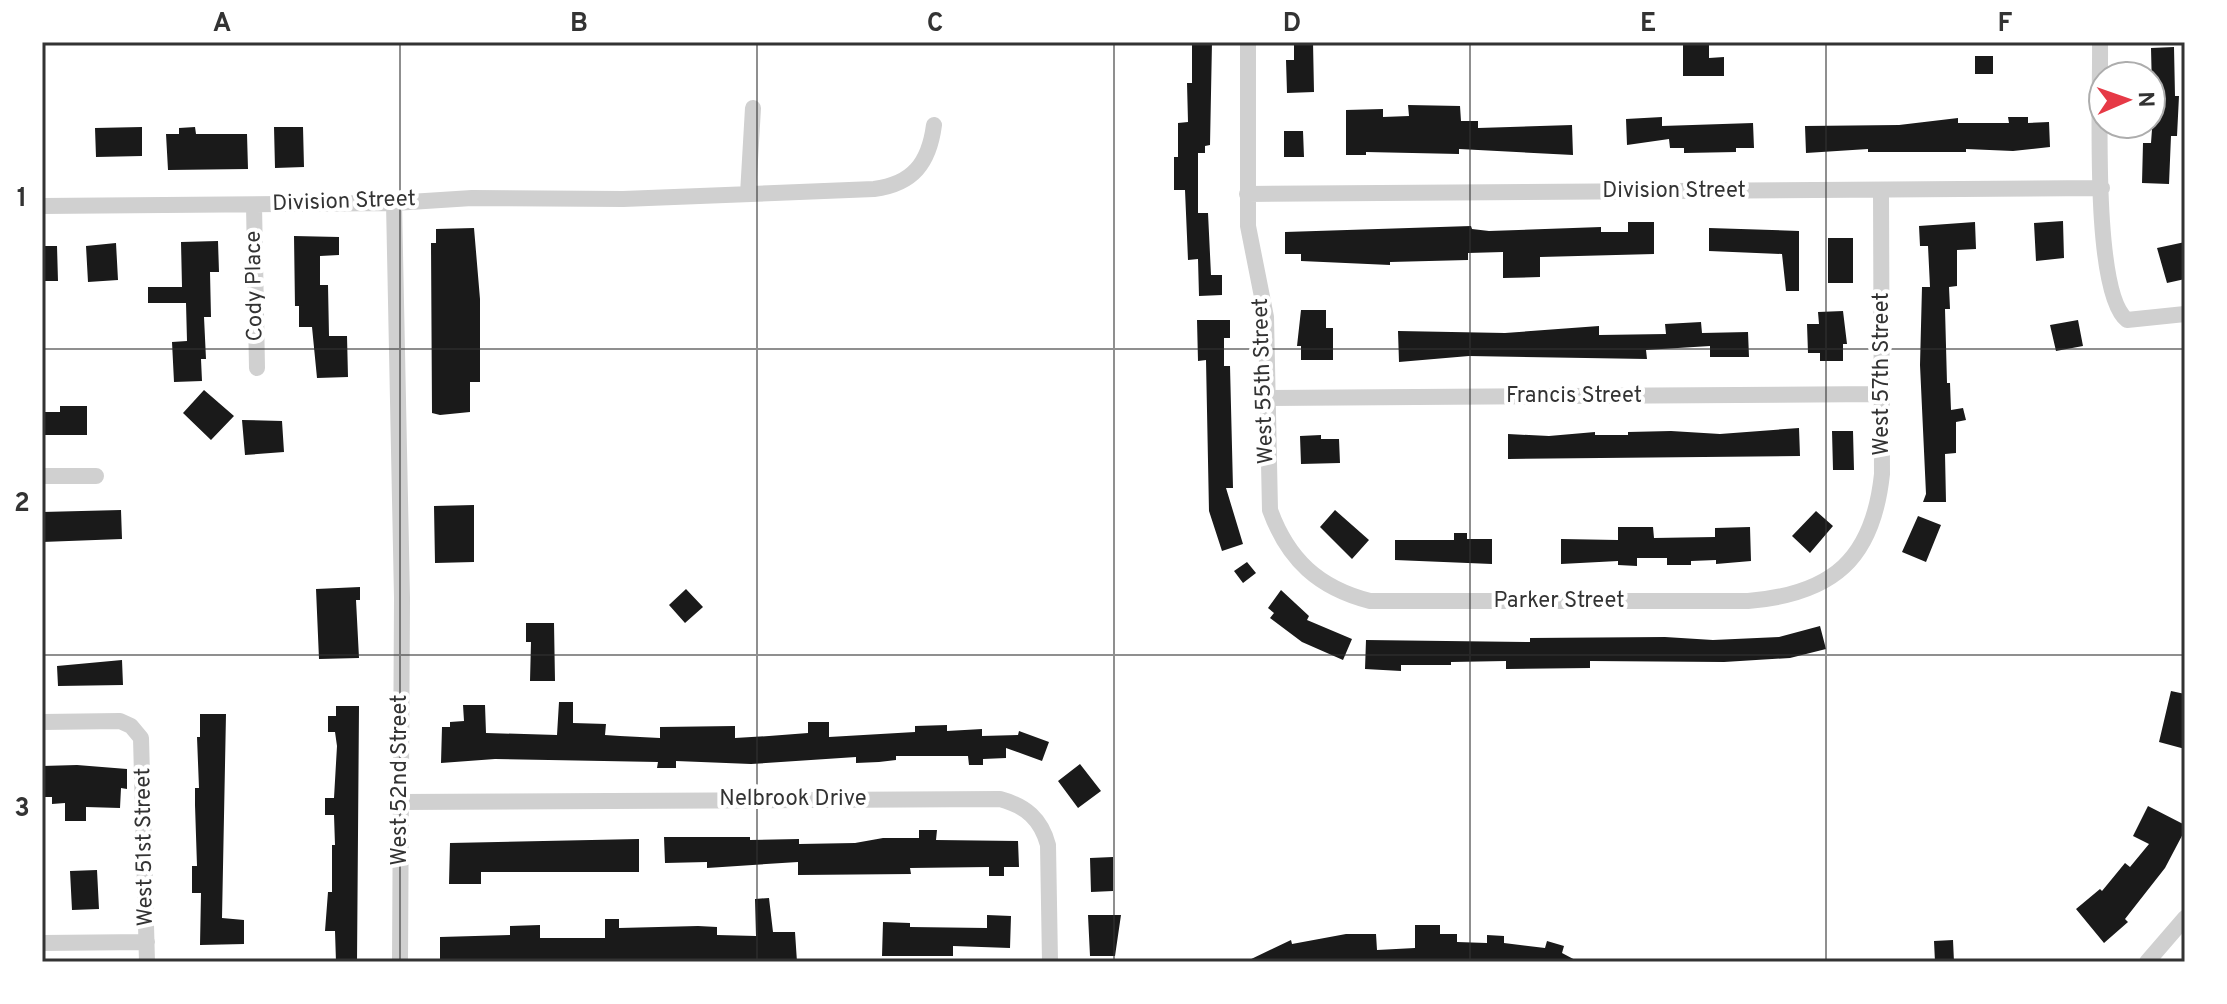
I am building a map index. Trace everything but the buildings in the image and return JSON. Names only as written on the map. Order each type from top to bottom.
[{"type":"street","name":"West 55th Street","points":[[1248,42],[1247,194],[1250,244],[1264,297],[1267,488],[1277,528]]},
{"type":"street","points":[[2100,42],[2105,259],[2111,295],[2116,308],[2127,320],[2185,314]]},
{"type":"street","points":[[748,194],[753,108]]},
{"type":"street","name":"Division Street","points":[[42,206],[647,198],[891,187],[919,170],[926,161],[934,125]]},
{"type":"street","name":"Division Street","points":[[1247,194],[2102,188]]},
{"type":"street","name":"West 57th Street","points":[[1857,552],[1872,528],[1879,504],[1881,190]]},
{"type":"street","name":"West 52nd Street","points":[[394,203],[402,598],[400,962]]},
{"type":"street","name":"Cody Place","points":[[254,205],[257,368]]},
{"type":"street","name":"Francis Street","points":[[1267,398],[1882,394]]},
{"type":"street","points":[[42,476],[96,476]]},
{"type":"street","name":"Parker Street","points":[[1277,528],[1291,553],[1316,579],[1347,595],[1388,602],[1785,598],[1822,584],[1857,552]]},
{"type":"street","name":"West 51st Street","points":[[42,722],[120,721],[138,733],[142,745],[147,962]]},
{"type":"street","name":"Nelbrook Drive","points":[[399,802],[1000,799],[1026,810],[1044,831],[1048,845],[1050,962]]},
{"type":"street","points":[[2147,962],[2185,918]]},
{"type":"street","points":[[42,943],[147,942]]}]
